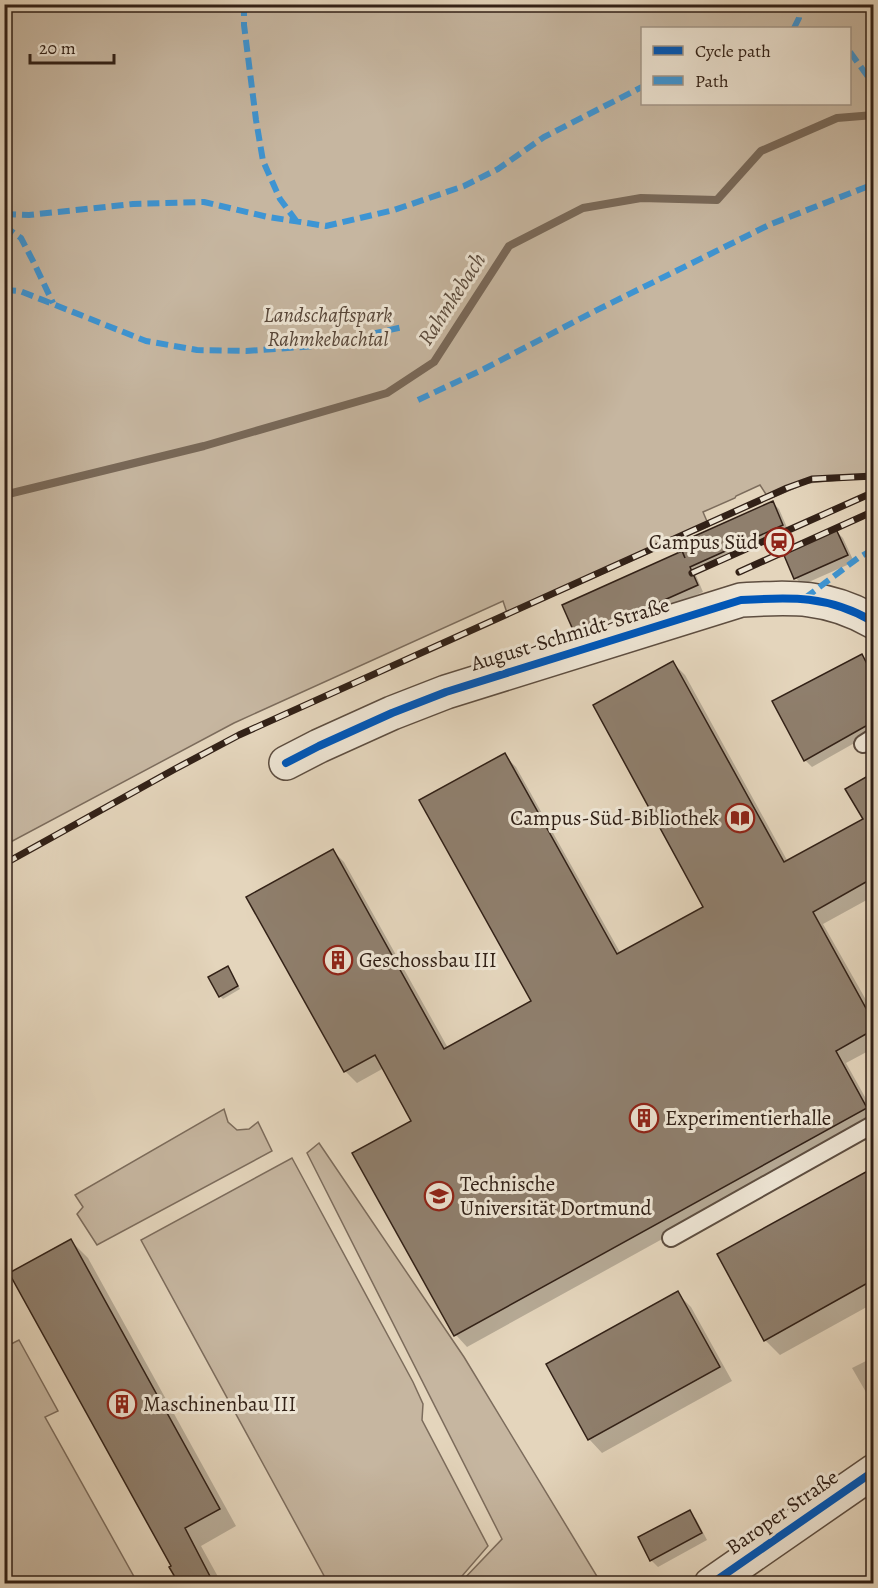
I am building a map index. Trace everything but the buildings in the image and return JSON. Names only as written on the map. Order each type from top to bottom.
[{"type":"street","name":"August-Schmidt-Straße","points":[[286,763],[392,713],[446,692],[741,600],[805,598],[849,609],[873,622]]},
{"type":"street","name":"Baroper Straße","points":[[711,1584],[873,1471]]},
{"type":"lane","points":[[671,1238],[873,1124]]},
{"type":"green space","name":"Landschaftspark Rahmkebachtal","points":[[5,4],[873,5],[873,479],[806,483],[769,499],[760,485],[703,512],[709,526],[508,616],[503,601],[234,723],[5,845]]},
{"type":"green space","points":[[224,1109],[228,1122],[237,1130],[249,1129],[258,1122],[272,1151],[97,1245],[77,1214],[83,1207],[75,1195]]},
{"type":"green space","points":[[319,1143],[464,1357],[601,1583],[460,1583],[502,1539],[307,1153]]},
{"type":"green space","points":[[292,1158],[413,1382],[423,1404],[422,1420],[488,1546],[456,1583],[328,1583],[141,1240]]},
{"type":"green space","points":[[19,1340],[58,1411],[45,1417],[137,1582],[5,1583],[5,1347]]},
{"type":"waterway","name":"Rahmkebach","points":[[4,495],[204,446],[387,393],[434,362],[509,246],[583,208],[641,198],[717,200],[761,151],[837,118],[874,115]]},
{"type":"railway","points":[[4,864],[239,735],[787,488],[812,479],[874,476]]},
{"type":"railway","points":[[692,573],[874,492]]},
{"type":"railway","points":[[739,572],[874,511]]},
{"type":"marked path","points":[[244,4],[244,25],[263,161],[280,199],[297,222]]},
{"type":"marked path","points":[[794,27],[799,18],[800,4]]},
{"type":"marked path","points":[[851,53],[874,85]]},
{"type":"marked path","points":[[4,214],[29,215],[133,204],[204,202],[268,217],[326,226],[394,210],[464,186],[498,169],[544,137],[641,88]]},
{"type":"marked path","points":[[418,400],[771,224],[874,184]]},
{"type":"marked path","points":[[4,226],[21,238],[53,303]]},
{"type":"marked path","points":[[4,290],[20,291],[146,341],[197,350],[246,351],[316,346],[403,327]]},
{"type":"marked path","points":[[805,598],[858,558],[874,549]]},
{"type":"cycle path","points":[[286,763],[392,713],[446,692],[741,600],[776,598],[825,602],[857,613],[874,622]]},
{"type":"cycle path","points":[[711,1584],[874,1471]]},
{"type":"place","name":"Campus Süd","points":[[779,542]]},
{"type":"place","name":"Campus-Süd-Bibliothek","points":[[740,818]]},
{"type":"place","name":"Geschossbau III","points":[[338,960]]},
{"type":"place","name":"Experimentierhalle","points":[[644,1118]]},
{"type":"place","name":"Technische Universität Dortmund","points":[[439,1196]]},
{"type":"place","name":"Maschinenbau III","points":[[122,1404]]}]
